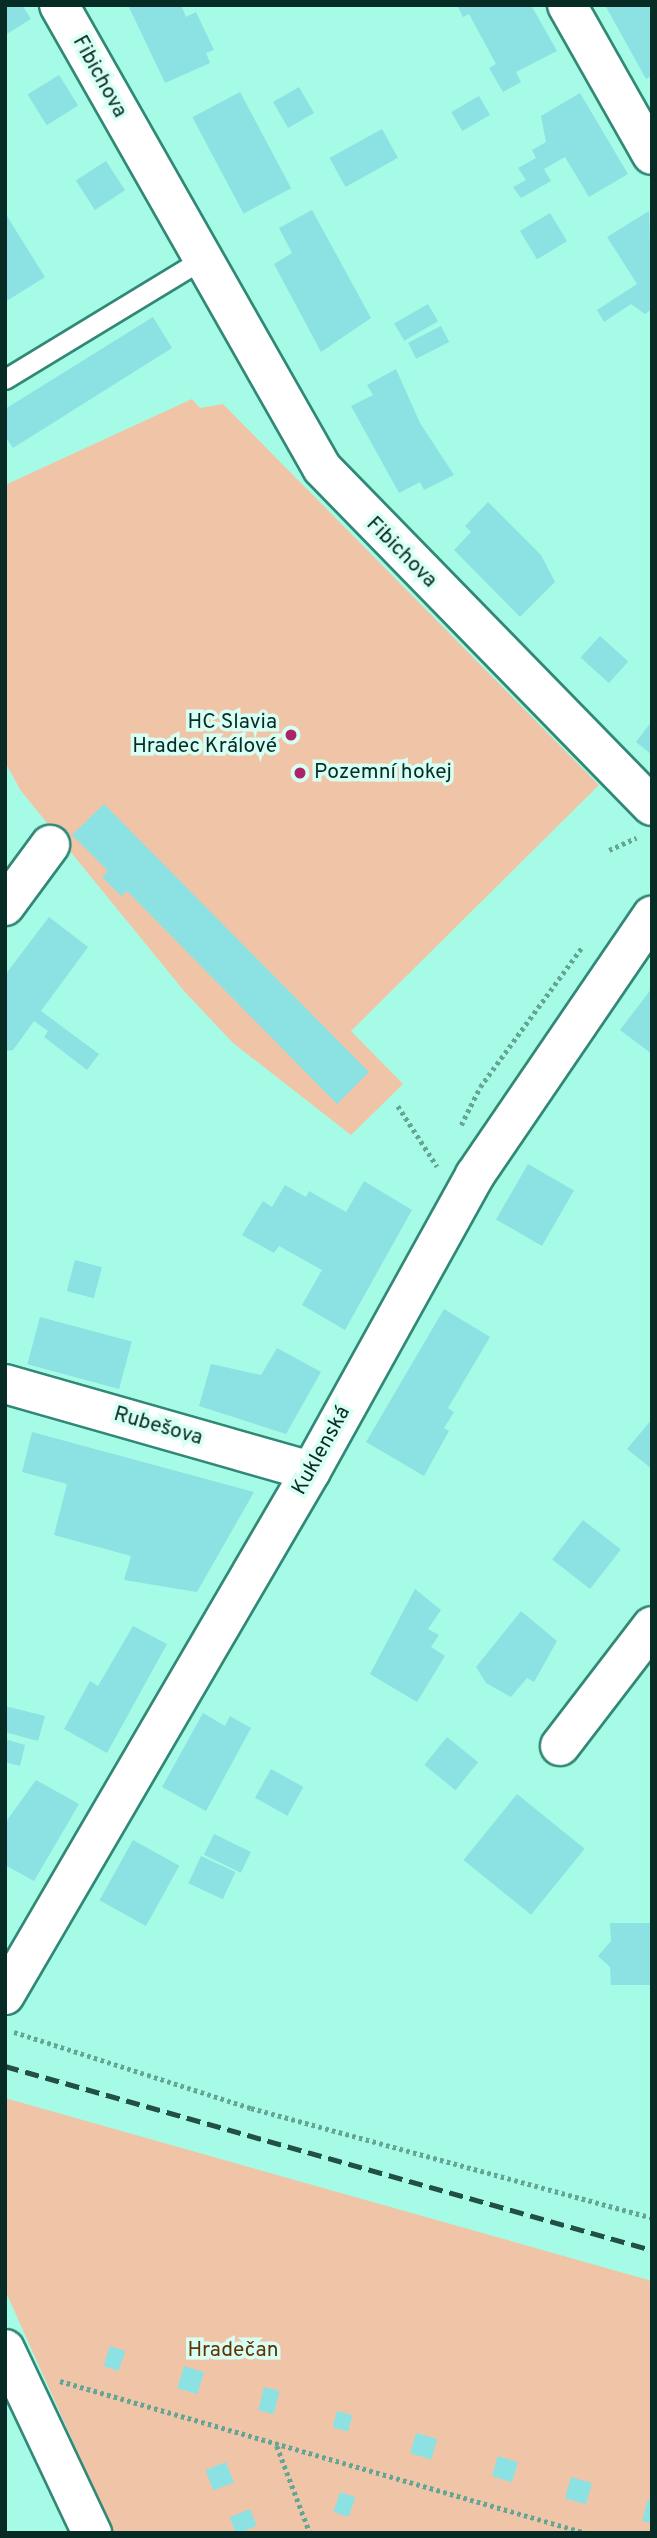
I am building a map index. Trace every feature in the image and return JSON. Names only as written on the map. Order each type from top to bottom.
[{"type":"street","name":"Fibichova","points":[[59,5],[201,260],[337,488],[652,806]]},
{"type":"street","points":[[567,5],[652,155]]},
{"type":"street","points":[[5,906],[50,845]]},
{"type":"street","name":"Kuklenská","points":[[5,1995],[311,1471],[475,1175],[652,916]]},
{"type":"street","name":"Rubešova","points":[[5,1384],[311,1471]]},
{"type":"street","points":[[560,1746],[652,1626]]},
{"type":"street","points":[[12,2361],[92,2533]]},
{"type":"lane","points":[[5,379],[201,260]]},
{"type":"path","points":[[398,1106],[430,1150],[439,1179]]},
{"type":"path","points":[[5,2029],[251,2108],[652,2217]]},
{"type":"path","points":[[12,2361],[276,2446],[586,2533]]},
{"type":"path","points":[[276,2446],[310,2533]]},
{"type":"green space","name":"Pozemní hokej","points":[[192,399],[200,408],[223,404],[599,785],[351,1031],[403,1084],[351,1135],[233,1043],[184,991],[21,791],[5,762],[5,485]]},
{"type":"green space","name":"Hradečan","points":[[5,2098],[652,2281],[652,2533],[114,2533],[5,2290]]},
{"type":"building","points":[[5,5],[22,5],[31,19],[5,35]]},
{"type":"building","points":[[128,5],[181,5],[186,17],[196,12],[214,50],[206,53],[210,63],[165,83]]},
{"type":"building","points":[[457,5],[531,5],[557,51],[516,72],[521,82],[503,92],[489,68],[496,64],[469,14],[463,17]]},
{"type":"building","points":[[605,5],[652,5],[652,76],[646,79]]},
{"type":"building","points":[[59,75],[78,106],[47,125],[28,95]]},
{"type":"building","points":[[299,87],[314,113],[288,128],[273,102]]},
{"type":"building","points":[[240,92],[291,188],[243,214],[192,117]]},
{"type":"building","points":[[580,93],[628,174],[589,197],[565,157],[544,169],[551,181],[521,198],[513,187],[526,180],[518,168],[536,158],[532,150],[546,142],[541,116]]},
{"type":"building","points":[[479,96],[490,115],[462,131],[451,112]]},
{"type":"building","points":[[382,129],[398,158],[346,187],[330,158]]},
{"type":"building","points":[[106,161],[125,190],[95,210],[76,181]]},
{"type":"building","points":[[312,210],[371,318],[321,352],[274,264],[292,253],[279,228]]},
{"type":"building","points":[[649,211],[652,309],[645,314],[631,304],[604,322],[597,310],[637,284],[607,237]]},
{"type":"building","points":[[5,213],[45,277],[5,302]]},
{"type":"building","points":[[550,213],[567,241],[537,259],[520,231]]},
{"type":"building","points":[[428,304],[438,321],[404,341],[394,324]]},
{"type":"building","points":[[153,317],[172,348],[13,448],[5,436],[5,409]]},
{"type":"building","points":[[441,326],[449,342],[416,359],[408,343]]},
{"type":"building","points":[[396,369],[420,423],[454,475],[424,490],[420,482],[399,493],[351,406],[373,395],[367,385]]},
{"type":"building","points":[[488,502],[541,555],[555,582],[520,617],[454,550],[471,532],[465,526]]},
{"type":"building","points":[[600,636],[628,661],[609,683],[581,658]]},
{"type":"building","points":[[652,721],[652,753],[651,754],[636,742]]},
{"type":"building","points":[[104,804],[369,1072],[337,1104],[127,891],[121,896],[102,877],[108,871],[72,835]]},
{"type":"building","points":[[49,917],[88,947],[41,1011],[99,1054],[87,1070],[44,1037],[48,1031],[34,1021],[13,1050],[5,1051],[5,975]]},
{"type":"building","points":[[652,988],[652,1054],[620,1030]]},
{"type":"building","points":[[528,1164],[574,1190],[542,1246],[496,1219]]},
{"type":"building","points":[[364,1181],[412,1210],[345,1330],[302,1305],[322,1270],[279,1246],[274,1253],[242,1235],[263,1201],[272,1207],[285,1185],[306,1197],[309,1191],[346,1212]]},
{"type":"building","points":[[75,1260],[102,1267],[94,1298],[67,1291]]},
{"type":"building","points":[[444,1309],[490,1337],[448,1408],[454,1412],[444,1428],[449,1431],[424,1476],[366,1442]]},
{"type":"building","points":[[40,1317],[132,1342],[119,1389],[27,1364]]},
{"type":"building","points":[[277,1348],[321,1372],[286,1434],[199,1406],[211,1364],[261,1375]]},
{"type":"building","points":[[652,1419],[652,1469],[627,1449]]},
{"type":"building","points":[[32,1432],[254,1492],[197,1592],[124,1580],[131,1556],[54,1535],[67,1484],[22,1472]]},
{"type":"building","points":[[583,1520],[621,1550],[590,1589],[552,1559]]},
{"type":"building","points":[[415,1589],[441,1610],[428,1629],[439,1635],[431,1647],[445,1656],[417,1702],[370,1674]]},
{"type":"building","points":[[521,1611],[557,1641],[534,1682],[527,1678],[511,1697],[486,1683],[476,1667]]},
{"type":"building","points":[[133,1626],[167,1644],[107,1753],[64,1729],[90,1681],[98,1686]]},
{"type":"building","points":[[5,1706],[45,1716],[38,1741],[5,1732]]},
{"type":"building","points":[[203,1713],[225,1726],[230,1716],[251,1728],[206,1811],[162,1787]]},
{"type":"building","points":[[447,1737],[478,1762],[455,1790],[424,1765]]},
{"type":"building","points":[[5,1739],[25,1745],[20,1766],[5,1762]]},
{"type":"building","points":[[271,1769],[303,1787],[287,1816],[255,1798]]},
{"type":"building","points":[[36,1780],[79,1804],[34,1881],[5,1865],[5,1823]]},
{"type":"building","points":[[517,1794],[585,1849],[531,1915],[464,1860]]},
{"type":"building","points":[[214,1834],[251,1852],[241,1873],[204,1855]]},
{"type":"building","points":[[133,1840],[179,1866],[146,1926],[100,1900]]},
{"type":"building","points":[[201,1856],[235,1872],[223,1899],[188,1883]]},
{"type":"building","points":[[610,1923],[652,1923],[652,1985],[611,1985],[610,1967],[598,1956],[611,1941]]},
{"type":"building","points":[[110,2346],[125,2351],[119,2371],[104,2366]]},
{"type":"building","points":[[184,2366],[204,2372],[197,2394],[177,2388]]},
{"type":"building","points":[[264,2387],[280,2391],[274,2414],[258,2410]]},
{"type":"building","points":[[337,2411],[352,2415],[348,2432],[333,2427]]},
{"type":"building","points":[[416,2433],[437,2439],[431,2459],[410,2453]]},
{"type":"building","points":[[498,2456],[518,2462],[512,2482],[492,2476]]},
{"type":"building","points":[[226,2462],[234,2483],[213,2490],[205,2470]]},
{"type":"building","points":[[571,2477],[592,2483],[586,2504],[565,2498]]},
{"type":"building","points":[[340,2492],[355,2497],[349,2517],[334,2512]]},
{"type":"building","points":[[648,2499],[652,2500],[652,2523],[642,2521]]},
{"type":"building","points":[[250,2509],[257,2526],[236,2533],[230,2517]]},
{"type":"railway","points":[[5,2066],[652,2250]]},
{"type":"place","name":"HC Slavia Hradec Králové","points":[[291,735]]},
{"type":"place","name":"Pozemní hokej","points":[[300,773]]}]
